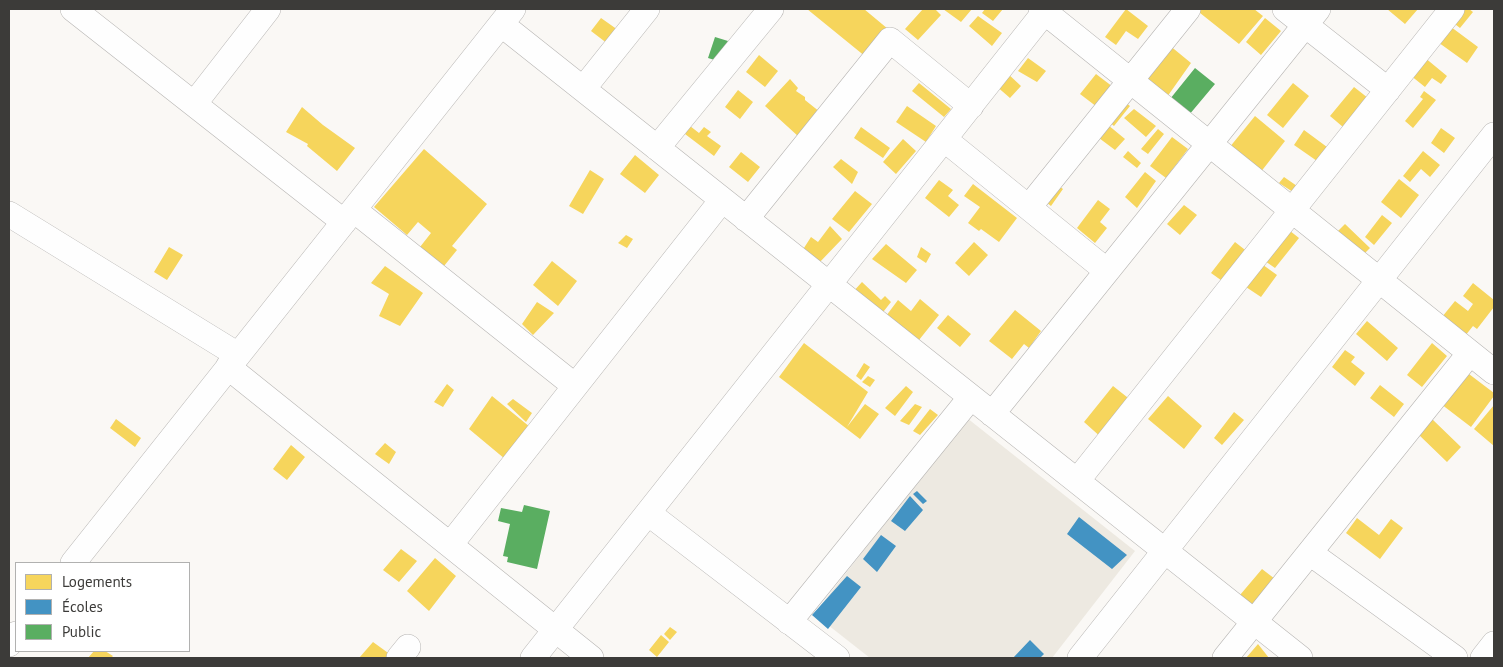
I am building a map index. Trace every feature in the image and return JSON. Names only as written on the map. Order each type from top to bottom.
[{"type":"street","points":[[73,9],[194,104],[349,216],[576,386]]},
{"type":"street","points":[[194,104],[268,9]]},
{"type":"street","points":[[583,90],[647,9]]},
{"type":"street","points":[[657,148],[771,9]]},
{"type":"street","points":[[1029,207],[1188,9]]},
{"type":"street","points":[[1285,9],[1312,17],[1388,90]]},
{"type":"street","points":[[1077,481],[1452,9]]},
{"type":"street","points":[[534,658],[971,106],[1044,10],[1494,372]]},
{"type":"street","points":[[74,562],[507,16],[583,90],[1300,658]]},
{"type":"street","points":[[992,414],[1312,17]]},
{"type":"street","points":[[746,219],[890,40],[971,106]]},
{"type":"street","points":[[1081,658],[1494,135]]},
{"type":"street","points":[[944,139],[1107,271]]},
{"type":"street","points":[[450,546],[722,200]]},
{"type":"street","points":[[9,214],[233,361],[450,546],[591,658]]},
{"type":"street","points":[[1225,658],[1470,353]]},
{"type":"street","points":[[789,622],[971,397]]},
{"type":"street","points":[[648,513],[837,658]]},
{"type":"street","points":[[1310,553],[1455,658]]},
{"type":"street","points":[[1483,658],[1494,644]]},
{"type":"shaded area","points":[[967,418],[1135,551],[1052,658],[870,658],[814,614]]},
{"type":"building: Logements","points":[[807,9],[864,9],[888,29],[866,57]]},
{"type":"building: Logements","points":[[923,9],[935,9],[941,15],[918,40],[905,29]]},
{"type":"building: Logements","points":[[943,9],[972,9],[961,22]]},
{"type":"building: Logements","points":[[985,9],[1003,9],[993,21],[982,13]]},
{"type":"building: Logements","points":[[1126,9],[1148,26],[1138,39],[1126,31],[1116,45],[1105,37]]},
{"type":"building: Logements","points":[[1195,9],[1254,9],[1263,16],[1239,44]]},
{"type":"building: Logements","points":[[1387,9],[1418,9],[1405,24]]},
{"type":"building: Logements","points":[[1455,9],[1469,9],[1473,12],[1460,28],[1447,18]]},
{"type":"building: Logements","points":[[978,16],[1002,33],[992,46],[969,26]]},
{"type":"building: Logements","points":[[601,18],[618,30],[608,44],[591,31]]},
{"type":"building: Logements","points":[[1265,18],[1281,31],[1261,55],[1246,42]]},
{"type":"building: Logements","points":[[1447,24],[1478,47],[1467,63],[1435,40]]},
{"type":"building: Logements","points":[[1163,40],[1191,63],[1167,97],[1137,73]]},
{"type":"building: Logements","points":[[759,55],[778,71],[765,87],[746,72]]},
{"type":"building: Logements","points":[[1424,57],[1447,76],[1441,84],[1432,78],[1425,87],[1410,75]]},
{"type":"building: Logements","points":[[1028,58],[1046,71],[1037,82],[1018,71]]},
{"type":"building: Logements","points":[[1006,72],[1021,86],[1010,98],[995,85]]},
{"type":"building: Logements","points":[[1096,74],[1117,90],[1101,110],[1080,94]]},
{"type":"building: Logements","points":[[790,79],[798,88],[796,91],[820,112],[799,137],[765,106]]},
{"type":"building: Logements","points":[[919,83],[951,109],[944,117],[912,91]]},
{"type":"building: Logements","points":[[1293,83],[1309,96],[1283,128],[1267,115]]},
{"type":"building: Logements","points":[[1354,87],[1368,98],[1343,127],[1330,116]]},
{"type":"building: Logements","points":[[738,90],[753,102],[740,119],[725,107]]},
{"type":"building: Logements","points":[[1424,91],[1436,100],[1413,128],[1405,121],[1423,99],[1420,97]]},
{"type":"building: Logements","points":[[1118,96],[1130,106],[1114,126],[1102,116]]},
{"type":"building: Logements","points":[[907,106],[936,126],[926,142],[896,122]]},
{"type":"building: Logements","points":[[302,107],[355,148],[337,171],[307,146],[308,144],[286,132]]},
{"type":"building: Logements","points":[[1134,109],[1156,126],[1146,137],[1124,118]]},
{"type":"building: Logements","points":[[1255,116],[1285,141],[1260,173],[1229,148]]},
{"type":"building: Logements","points":[[1102,120],[1125,139],[1115,150],[1091,132]]},
{"type":"building: Logements","points":[[690,126],[699,133],[704,127],[711,132],[707,136],[721,146],[714,156],[685,134]]},
{"type":"building: Logements","points":[[861,127],[890,148],[883,158],[854,138]]},
{"type":"building: Logements","points":[[1441,128],[1455,138],[1444,153],[1431,143]]},
{"type":"building: Logements","points":[[1158,129],[1164,134],[1148,154],[1141,149]]},
{"type":"building: Logements","points":[[1304,130],[1327,147],[1317,161],[1294,145]]},
{"type":"building: Logements","points":[[1172,137],[1188,149],[1166,178],[1150,166]]},
{"type":"building: Logements","points":[[903,139],[916,151],[896,174],[883,162]]},
{"type":"building: Logements","points":[[424,149],[487,204],[452,246],[457,250],[444,266],[420,247],[431,233],[418,222],[407,235],[374,207]]},
{"type":"building: Logements","points":[[1128,151],[1141,163],[1137,168],[1123,157]]},
{"type":"building: Logements","points":[[1423,151],[1440,165],[1430,177],[1421,169],[1410,182],[1403,176]]},
{"type":"building: Logements","points":[[741,152],[760,167],[748,182],[729,167]]},
{"type":"building: Logements","points":[[635,155],[659,175],[645,193],[620,174]]},
{"type":"building: Logements","points":[[841,159],[858,172],[852,184],[833,167]]},
{"type":"building: Logements","points":[[590,170],[604,179],[583,214],[569,206]]},
{"type":"building: Logements","points":[[1145,172],[1156,181],[1137,208],[1125,197]]},
{"type":"building: Logements","points":[[1284,177],[1297,186],[1293,192],[1279,183]]},
{"type":"building: Logements","points":[[1399,179],[1419,195],[1401,218],[1381,202]]},
{"type":"building: Logements","points":[[939,180],[953,190],[948,196],[959,205],[949,217],[925,198]]},
{"type":"building: Logements","points":[[1054,182],[1063,189],[1051,206],[1042,199]]},
{"type":"building: Logements","points":[[973,184],[1017,218],[999,242],[981,229],[979,231],[968,223],[980,207],[964,196]]},
{"type":"building: Logements","points":[[855,191],[872,204],[849,232],[832,219]]},
{"type":"building: Logements","points":[[1098,200],[1110,209],[1100,222],[1107,228],[1095,243],[1077,228]]},
{"type":"building: Logements","points":[[1184,205],[1197,215],[1180,235],[1167,224]]},
{"type":"building: Logements","points":[[1382,215],[1392,223],[1374,245],[1365,237]]},
{"type":"building: Logements","points":[[1345,224],[1370,248],[1362,256],[1337,232]]},
{"type":"building: Logements","points":[[830,226],[842,239],[818,264],[802,251],[811,237],[818,242]]},
{"type":"building: Logements","points":[[1285,227],[1299,238],[1275,268],[1262,259]]},
{"type":"building: Logements","points":[[626,235],[633,239],[627,248],[618,243]]},
{"type":"building: Logements","points":[[974,242],[988,255],[969,276],[955,263]]},
{"type":"building: Logements","points":[[1235,242],[1249,253],[1225,283],[1211,273]]},
{"type":"building: Logements","points":[[886,244],[917,270],[906,283],[872,259]]},
{"type":"building: Logements","points":[[169,247],[183,255],[167,280],[154,272]]},
{"type":"building: Logements","points":[[921,247],[931,254],[926,263],[917,257]]},
{"type":"building: Logements","points":[[552,261],[577,281],[558,306],[533,285]]},
{"type":"building: Logements","points":[[1259,262],[1277,275],[1261,297],[1240,283]]},
{"type":"building: Logements","points":[[385,266],[423,293],[400,326],[379,316],[389,294],[371,283]]},
{"type":"building: Logements","points":[[862,282],[881,300],[885,296],[891,302],[880,316],[852,293]]},
{"type":"building: Logements","points":[[1473,283],[1494,300],[1494,307],[1477,329],[1473,326],[1465,336],[1442,317],[1455,301],[1468,311],[1473,304],[1463,296]]},
{"type":"building: Logements","points":[[920,299],[939,315],[915,345],[883,320],[898,300],[911,311]]},
{"type":"building: Logements","points":[[537,302],[554,313],[533,335],[522,324]]},
{"type":"building: Logements","points":[[1015,310],[1041,331],[1029,348],[1024,344],[1012,359],[989,341]]},
{"type":"building: Logements","points":[[948,315],[971,334],[960,347],[937,328]]},
{"type":"building: Logements","points":[[1367,321],[1398,348],[1387,361],[1356,334]]},
{"type":"building: Logements","points":[[804,343],[868,392],[847,427],[865,404],[879,414],[860,439],[779,377]]},
{"type":"building: Logements","points":[[1432,343],[1447,356],[1422,387],[1407,375]]},
{"type":"building: Logements","points":[[1345,350],[1355,357],[1351,362],[1365,373],[1355,386],[1332,367]]},
{"type":"building: Logements","points":[[864,363],[870,367],[861,380],[856,376]]},
{"type":"building: Logements","points":[[1465,371],[1494,393],[1494,396],[1471,427],[1441,404]]},
{"type":"building: Logements","points":[[868,376],[875,380],[870,387],[862,382]]},
{"type":"building: Logements","points":[[447,384],[454,390],[443,407],[434,402]]},
{"type":"building: Logements","points":[[1380,385],[1404,404],[1394,417],[1370,398]]},
{"type":"building: Logements","points":[[906,386],[913,392],[895,416],[885,408]]},
{"type":"building: Logements","points":[[1113,386],[1132,401],[1103,439],[1084,422]]},
{"type":"building: Logements","points":[[492,396],[530,427],[505,459],[469,429]]},
{"type":"building: Logements","points":[[1168,396],[1202,426],[1184,449],[1148,419]]},
{"type":"building: Logements","points":[[513,399],[532,413],[526,422],[507,404]]},
{"type":"building: Logements","points":[[915,404],[922,407],[909,425],[900,421]]},
{"type":"building: Logements","points":[[1494,405],[1494,446],[1474,429]]},
{"type":"building: Logements","points":[[930,409],[938,415],[920,435],[913,431]]},
{"type":"building: Logements","points":[[1234,412],[1244,420],[1222,445],[1214,438]]},
{"type":"building: Logements","points":[[116,419],[141,438],[135,447],[110,428]]},
{"type":"building: Logements","points":[[1432,419],[1461,447],[1447,462],[1418,434]]},
{"type":"building: Logements","points":[[385,443],[396,452],[389,464],[375,454]]},
{"type":"building: Logements","points":[[291,445],[305,457],[287,480],[273,469]]},
{"type":"building: Logements","points":[[1357,518],[1379,535],[1391,519],[1403,528],[1380,559],[1346,533]]},
{"type":"building: Logements","points":[[401,549],[417,561],[399,582],[383,570]]},
{"type":"building: Logements","points":[[435,558],[456,576],[429,611],[407,591]]},
{"type":"building: Logements","points":[[1262,569],[1275,579],[1253,606],[1240,595]]},
{"type":"building: Logements","points":[[670,627],[677,632],[670,640],[664,634]]},
{"type":"building: Logements","points":[[661,635],[669,642],[657,657],[649,650]]},
{"type":"building: Logements","points":[[373,642],[391,655],[389,658],[359,658]]},
{"type":"building: Logements","points":[[1258,644],[1269,658],[1246,658]]},
{"type":"building: Logements","points":[[93,652],[107,652],[113,656],[111,658],[88,658]]},
{"type":"building: Écoles","points":[[917,491],[927,501],[923,504],[913,494]]},
{"type":"building: Écoles","points":[[910,496],[923,510],[905,531],[891,521]]},
{"type":"building: Écoles","points":[[1079,517],[1127,555],[1112,569],[1067,534]]},
{"type":"building: Écoles","points":[[881,535],[896,546],[877,572],[863,559]]},
{"type":"building: Écoles","points":[[847,576],[861,587],[828,629],[812,615]]},
{"type":"building: Écoles","points":[[1030,640],[1044,654],[1040,658],[1013,658]]},
{"type":"building: Public","points":[[715,37],[728,41],[721,62],[708,58]]},
{"type":"building: Public","points":[[1195,68],[1215,84],[1189,115],[1170,99]]},
{"type":"building: Public","points":[[524,505],[550,511],[537,569],[507,562],[508,557],[503,556],[510,524],[498,521],[501,508],[522,512]]}]
